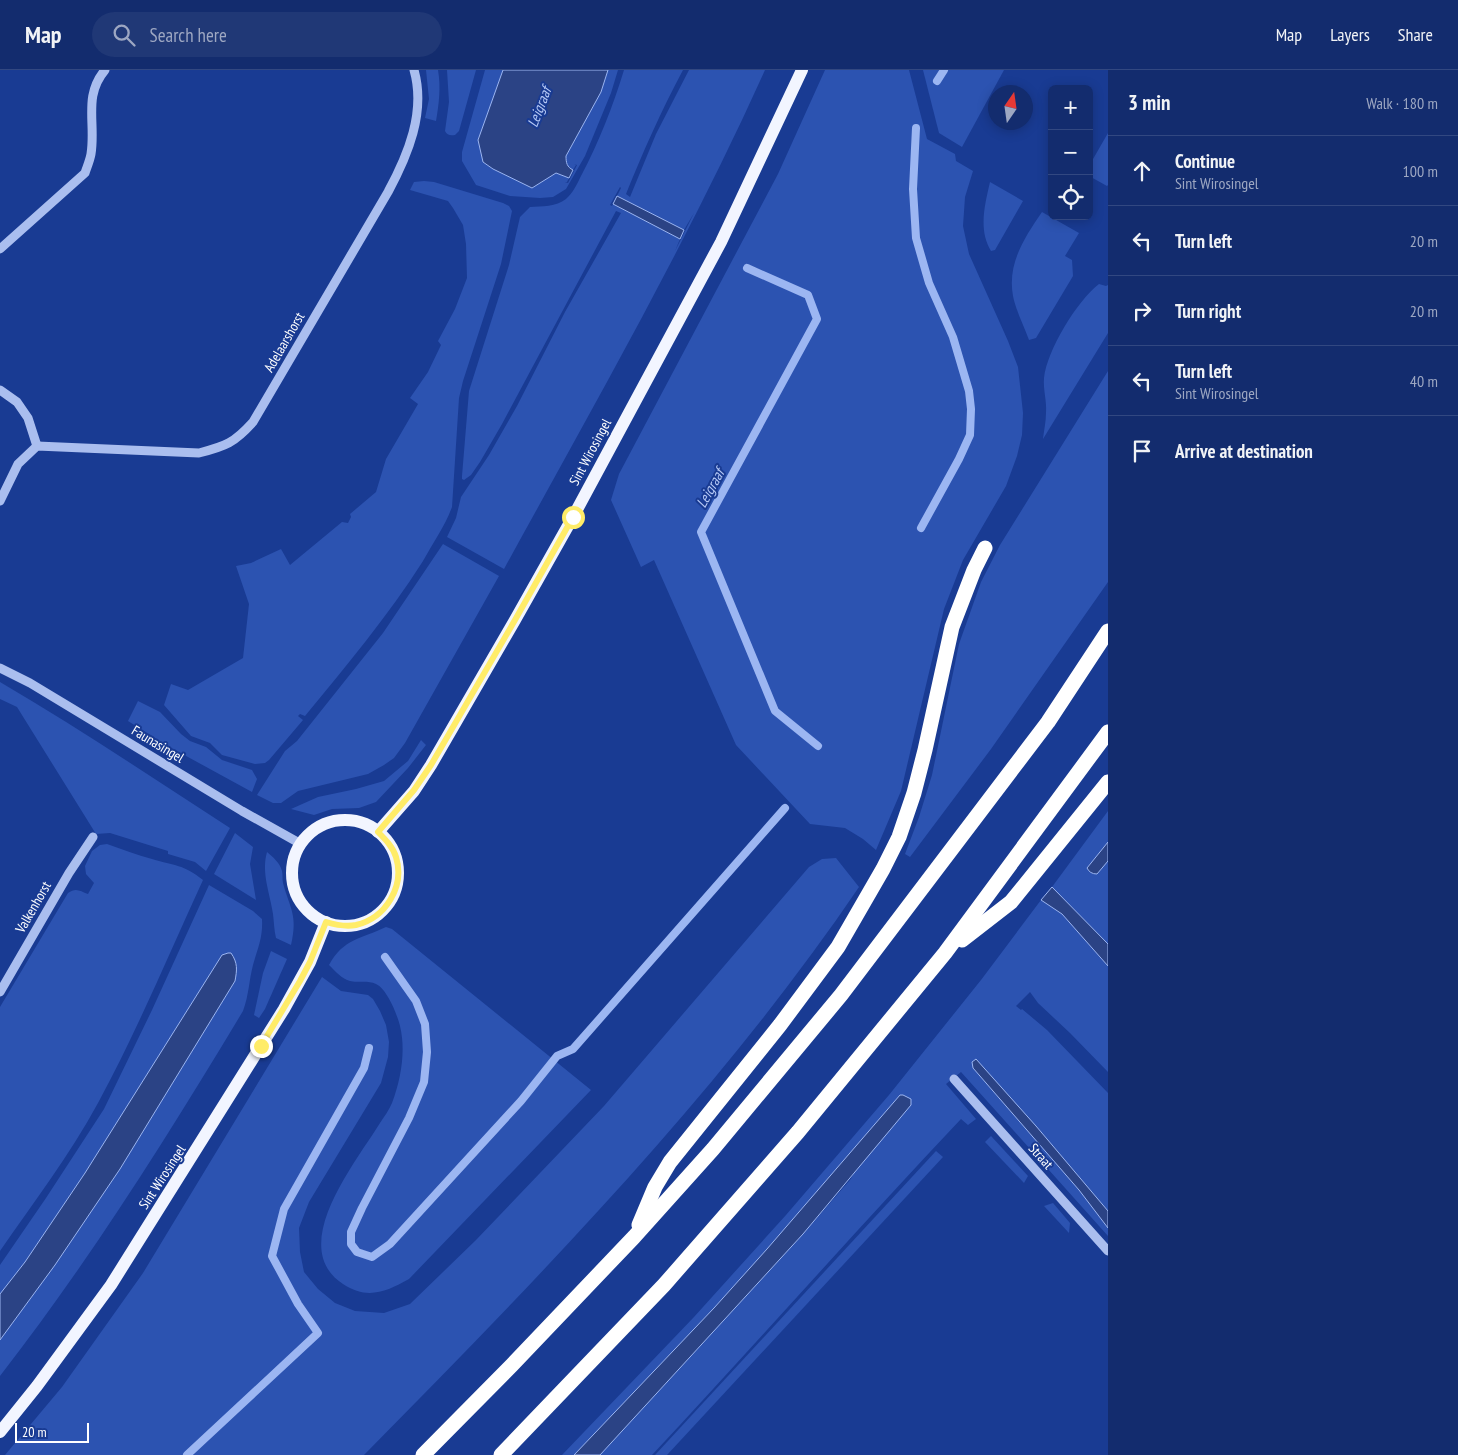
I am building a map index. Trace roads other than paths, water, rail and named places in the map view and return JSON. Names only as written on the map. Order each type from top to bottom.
[{"type":"highway","points":[[634,1237],[655,1188],[666,1168],[780,1025],[838,947],[883,869],[899,837],[914,793],[952,627],[974,570],[985,548]]},
{"type":"highway","points":[[423,1455],[634,1237],[713,1149],[841,995],[1048,722],[1108,631]]},
{"type":"highway","points":[[501,1455],[664,1285],[798,1132],[945,953],[1108,732]]},
{"type":"highway","points":[[945,953],[1011,902],[1108,782]]},
{"type":"main road","name":"Sint Wirosingel","points":[[378,832],[414,790],[431,765],[563,534],[721,242],[802,70]]},
{"type":"main road","points":[[346,820],[363,824],[378,832],[389,843],[396,856],[397,886],[391,900],[382,911],[370,920],[356,925],[340,926],[312,915],[302,903],[295,889],[292,873],[294,858],[301,844],[313,831],[329,823],[346,820]]},
{"type":"main road","name":"Sint Wirosingel","points":[[0,1432],[37,1386],[111,1286],[284,1009],[310,962],[326,922]]},
{"type":"street","points":[[0,249],[85,173],[91,155],[91,100],[98,78],[105,70]]},
{"type":"street","name":"Adelaarshorst","points":[[37,446],[199,453],[225,446],[240,437],[253,422],[402,165],[412,138],[418,108],[418,82],[414,70]]},
{"type":"street","points":[[0,390],[17,402],[28,418],[37,446],[18,464],[0,501]]},
{"type":"street","name":"Faunasingel","points":[[0,668],[30,683],[242,811],[301,844]]},
{"type":"street","name":"Valkenhorst","points":[[0,992],[69,873],[93,837]]},
{"type":"street","name":"Straat","points":[[954,1079],[1108,1251]]},
{"type":"water","points":[[503,70],[608,70],[601,92],[566,156],[569,168],[573,170],[569,178],[556,173],[532,188],[483,162],[478,140]]},
{"type":"water","points":[[617,196],[684,230],[680,239],[613,204]]},
{"type":"water","points":[[1108,842],[1108,861],[1097,874],[1094,874],[1087,868]]},
{"type":"water","points":[[1052,887],[1108,944],[1108,966],[1062,914],[1041,900]]},
{"type":"water","points":[[231,953],[236,963],[235,981],[120,1169],[55,1265],[0,1340],[0,1294],[25,1262],[85,1173],[222,955]]},
{"type":"water","points":[[976,1059],[1108,1211],[1108,1228],[1079,1190],[973,1068],[972,1062]]},
{"type":"water","points":[[900,1095],[911,1099],[911,1105],[803,1234],[600,1455],[574,1455],[714,1308]]},
{"type":"waterway","points":[[937,81],[944,70]]},
{"type":"waterway","points":[[916,128],[913,189],[916,238],[929,283],[953,337],[969,391],[971,409],[970,435],[921,528]]},
{"type":"waterway","name":"Leigraaf","points":[[747,268],[808,295],[817,319],[701,532],[775,711],[818,746]]},
{"type":"waterway","points":[[385,957],[416,1001],[425,1024],[427,1052],[424,1082],[409,1118],[351,1232],[351,1244],[357,1252],[372,1257],[390,1244],[521,1101],[557,1056],[573,1049],[785,808]]},
{"type":"waterway","points":[[187,1455],[318,1333],[298,1304],[272,1256],[284,1209],[364,1068],[369,1048]]}]
